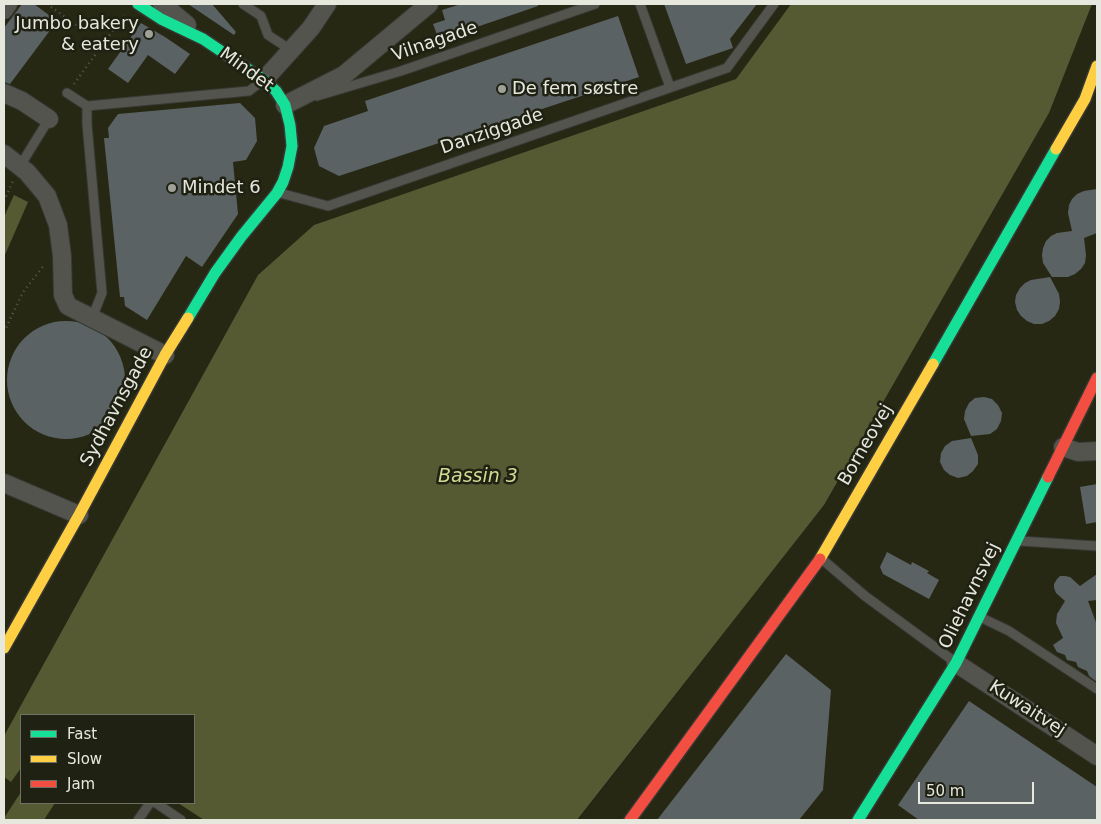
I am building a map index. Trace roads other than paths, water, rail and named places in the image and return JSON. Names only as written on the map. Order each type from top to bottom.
[{"type":"street","points":[[4,10],[8,4]]},
{"type":"street","name":"Mindet","points":[[138,4],[161,19],[203,39],[264,80],[276,91],[285,105],[290,125],[292,146],[286,174],[277,193]]},
{"type":"street","name":"Mindet","points":[[162,4],[169,8],[203,39]]},
{"type":"street","points":[[264,80],[311,28],[327,4]]},
{"type":"street","points":[[285,105],[344,75],[428,4]]},
{"type":"street","name":"Borneovej","points":[[630,820],[821,558],[1085,99],[1097,66]]},
{"type":"street","points":[[4,93],[49,119]]},
{"type":"street","points":[[4,154],[27,172],[46,196],[58,225],[62,256],[63,295],[68,306],[165,355]]},
{"type":"street","name":"Sydhavnsgade","points":[[4,648],[79,515],[165,355],[215,273],[241,237],[277,193]]},
{"type":"street","name":"Oliehavnsvej","points":[[858,820],[956,663],[1097,378]]},
{"type":"street","points":[[1063,447],[1078,452],[1097,451]]},
{"type":"street","points":[[4,483],[79,515]]},
{"type":"street","name":"Kuwaitvej","points":[[956,663],[1097,756]]},
{"type":"lane","points":[[243,4],[261,16],[268,35],[291,50]]},
{"type":"lane","name":"Vilnagade","points":[[285,105],[401,71],[595,4]]},
{"type":"lane","points":[[640,4],[670,87]]},
{"type":"lane","name":"Danziggade","points":[[277,193],[328,206],[727,68],[774,4]]},
{"type":"lane","points":[[68,93],[87,106],[250,91],[264,80]]},
{"type":"lane","points":[[87,106],[102,293],[92,318]]},
{"type":"lane","points":[[20,166],[49,119]]},
{"type":"lane","points":[[1017,541],[1097,546]]},
{"type":"lane","points":[[821,558],[865,596],[956,663]]},
{"type":"lane","points":[[979,616],[1008,631],[1097,689]]},
{"type":"lane","points":[[138,820],[149,804]]},
{"type":"lane","points":[[157,804],[181,820]]},
{"type":"water","name":"Bassin 3","points":[[791,4],[1092,4],[1049,113],[824,505],[577,820],[204,820],[180,804],[195,804],[195,714],[20,714],[20,769],[11,782],[4,777],[4,736],[258,275],[314,225],[736,79]]},
{"type":"water","points":[[14,195],[28,202],[4,257],[4,217]]},
{"type":"water","points":[[20,794],[20,804],[54,804],[44,820],[4,820]]},
{"type":"place","name":"Jumbo bakery & eatery","points":[[149,34]]},
{"type":"place","name":"De fem søstre","points":[[502,89]]},
{"type":"place","name":"Mindet 6","points":[[172,188]]}]
